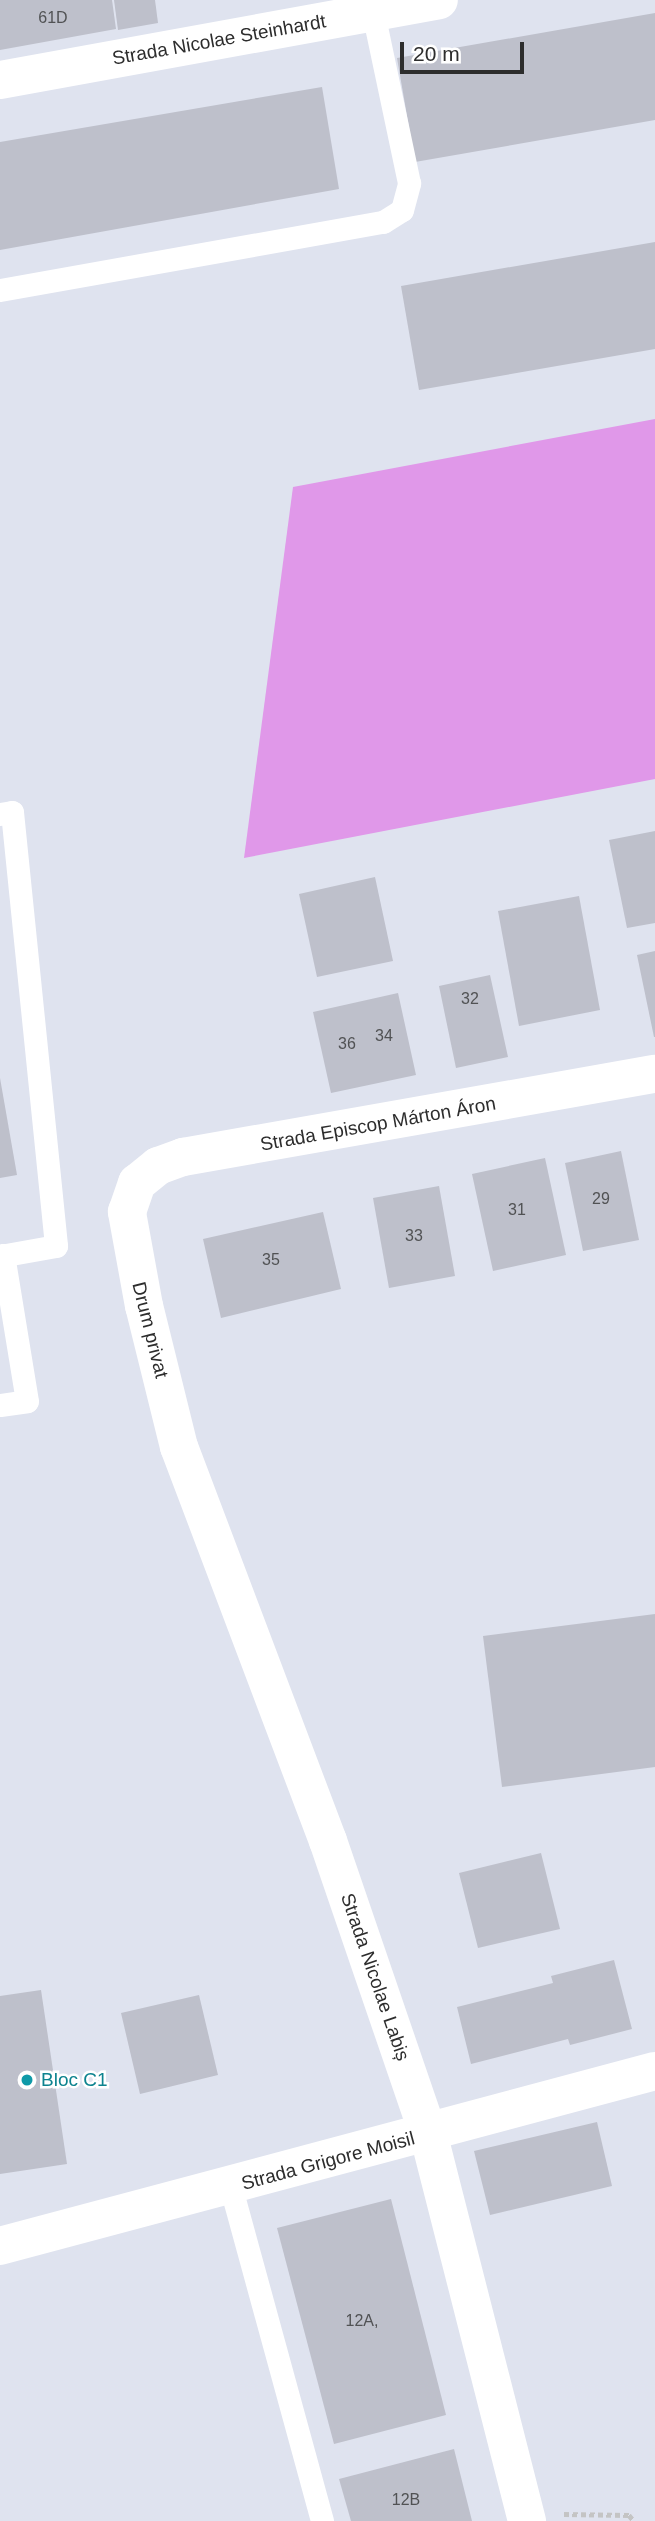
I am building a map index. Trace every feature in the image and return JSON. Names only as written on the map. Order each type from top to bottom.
[{"type":"street","name":"Strada Nicolae Steinhardt","points":[[0,80],[439,0]]},
{"type":"street","name":"Strada Episcop Márton Áron","points":[[127,1212],[137,1183],[158,1166],[183,1157],[655,1074]]},
{"type":"street","name":"Drum privat","points":[[127,1212],[144,1306],[179,1447]]},
{"type":"street","name":"Strada Nicolae Labiș","points":[[179,1447],[328,1841],[429,2133],[526,2518]]},
{"type":"street","name":"Strada Grigore Moisil","points":[[0,2246],[231,2188],[655,2071]]},
{"type":"lane","points":[[0,290],[383,222],[402,210],[409,183],[373,12]]},
{"type":"lane","points":[[0,814],[12,812],[56,1246],[1,1255],[27,1401],[0,1405]]},
{"type":"lane","points":[[231,2188],[322,2521]]},
{"type":"path","points":[[526,2518],[629,2515],[634,2521]]},
{"type":"shaded area","points":[[655,419],[655,779],[244,858],[293,487]]},
{"type":"building","points":[[0,0],[112,0],[116,29],[0,50]]},
{"type":"building","points":[[114,0],[155,0],[158,23],[118,30]]},
{"type":"building","points":[[655,13],[655,120],[415,162],[397,58]]},
{"type":"building","points":[[322,87],[339,189],[0,250],[0,142]]},
{"type":"building","points":[[655,242],[655,349],[419,390],[401,286]]},
{"type":"building","points":[[655,831],[655,923],[627,928],[609,840]]},
{"type":"building","points":[[375,877],[393,961],[317,977],[299,894]]},
{"type":"building","points":[[579,896],[600,1010],[519,1026],[498,911]]},
{"type":"building","points":[[655,951],[655,1037],[654,1037],[637,955]]},
{"type":"building","points":[[490,975],[508,1057],[456,1068],[439,986]]},
{"type":"building","points":[[398,993],[416,1075],[331,1093],[313,1012]]},
{"type":"building","points":[[0,1078],[17,1175],[0,1178]]},
{"type":"building","points":[[621,1151],[639,1240],[583,1251],[565,1163]]},
{"type":"building","points":[[545,1158],[566,1255],[493,1271],[472,1174]]},
{"type":"building","points":[[439,1186],[455,1276],[389,1288],[373,1198]]},
{"type":"building","points":[[323,1212],[341,1289],[221,1318],[203,1239]]},
{"type":"building","points":[[655,1614],[655,1767],[502,1787],[483,1636]]},
{"type":"building","points":[[541,1853],[560,1929],[478,1948],[459,1873]]},
{"type":"building","points":[[614,1960],[632,2029],[570,2045],[568,2039],[471,2064],[457,2007],[553,1983],[551,1976]]},
{"type":"building","name":"Bloc C1","points":[[41,1990],[67,2164],[0,2174],[0,1996]]},
{"type":"building","points":[[199,1995],[218,2075],[140,2094],[121,2013]]},
{"type":"building","points":[[597,2122],[612,2186],[490,2215],[474,2151]]},
{"type":"building","points":[[391,2199],[446,2415],[334,2444],[277,2228]]},
{"type":"building","points":[[454,2449],[472,2521],[351,2521],[339,2479]]},
{"type":"place","name":"Bloc C1","points":[[27,2080]]}]
